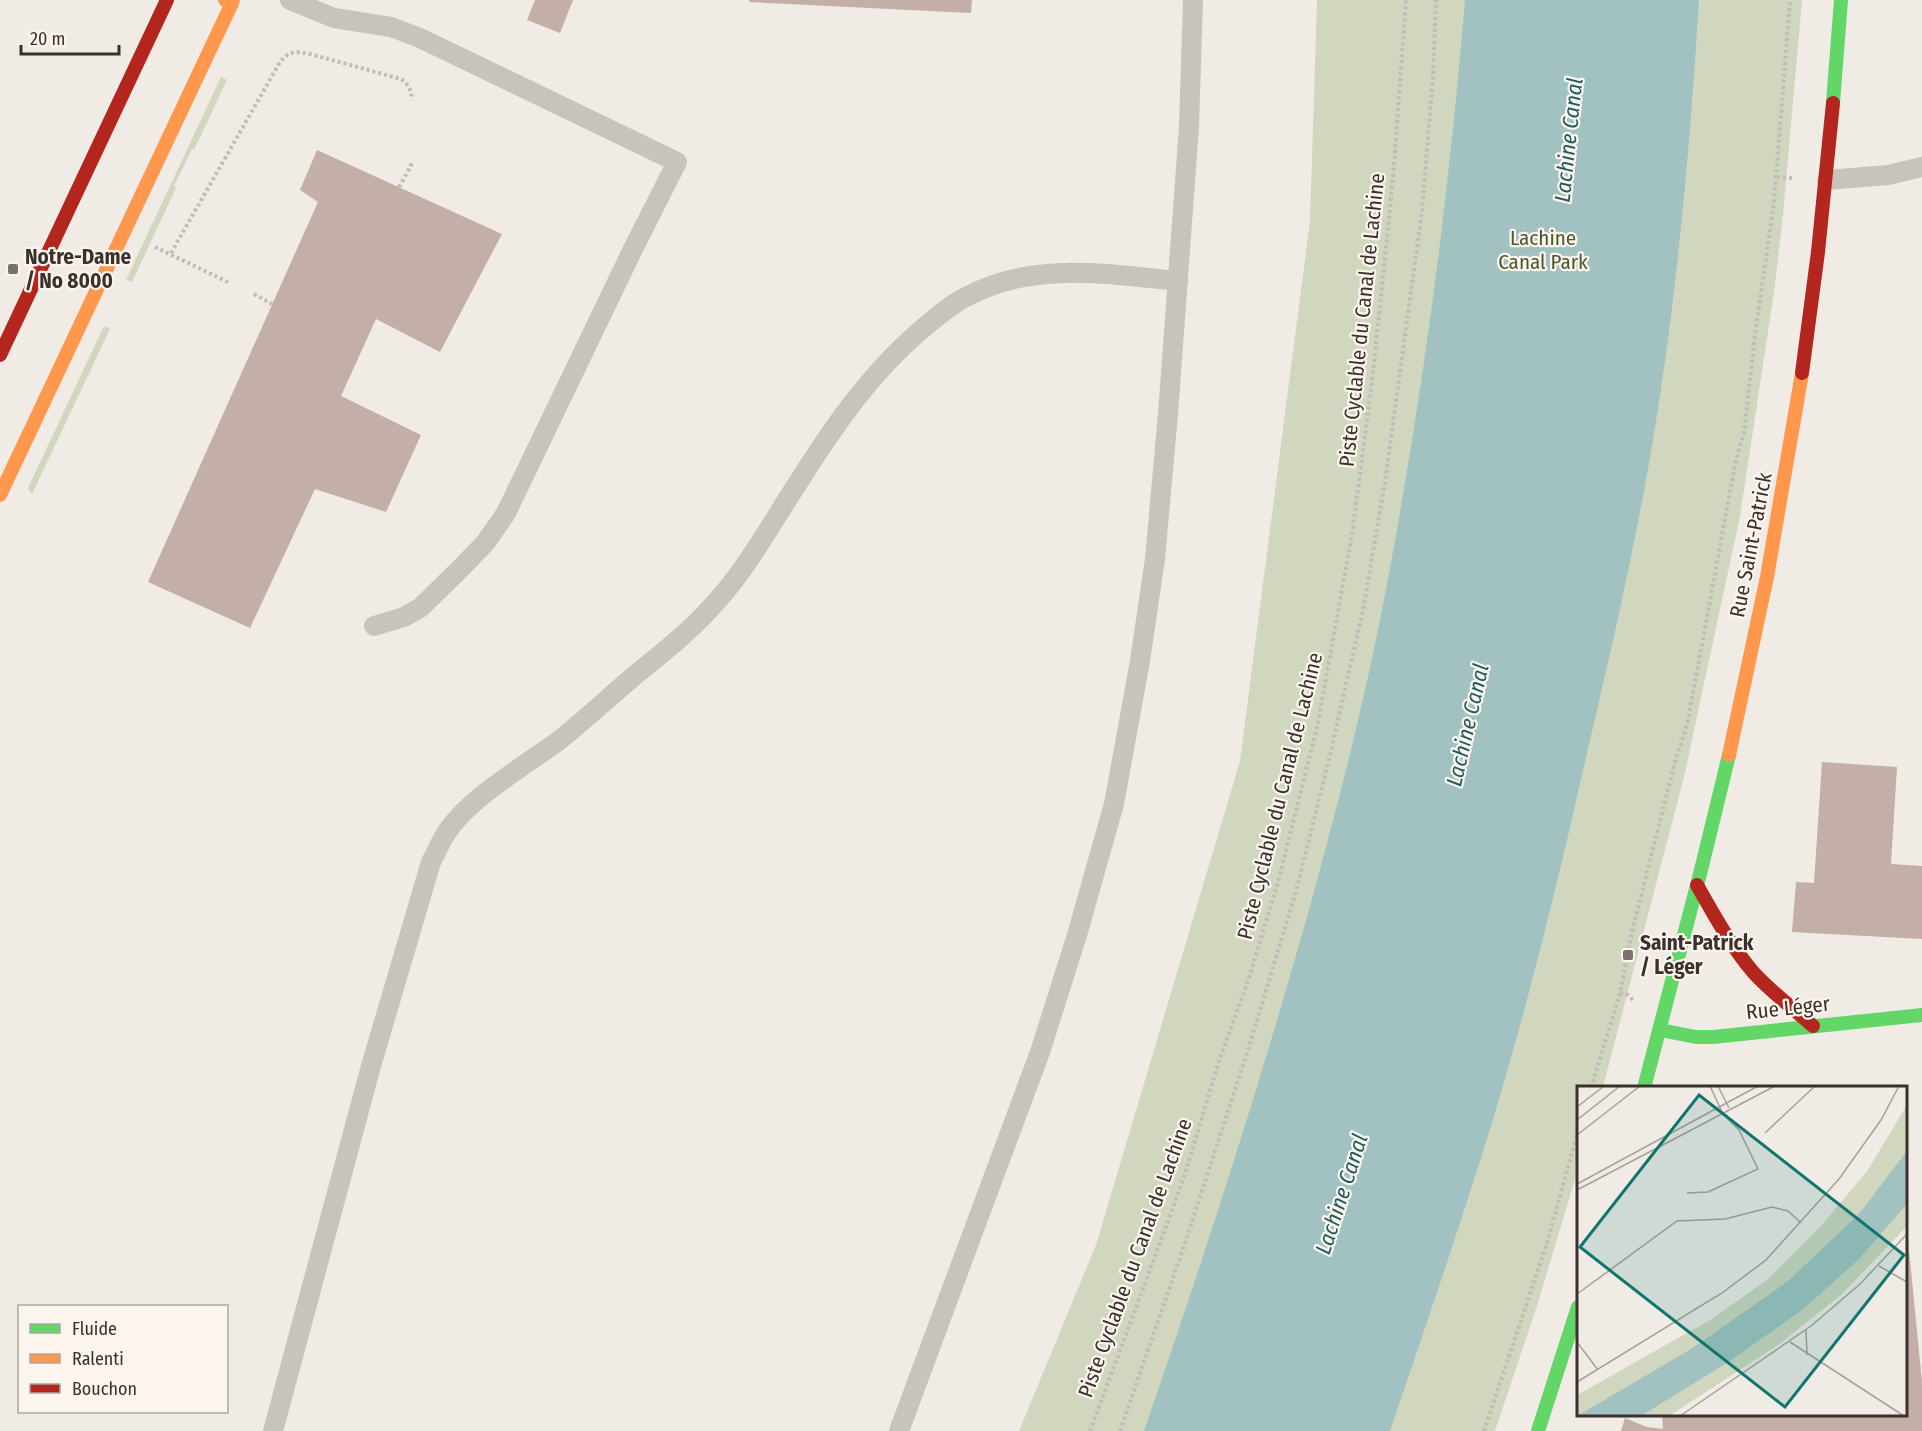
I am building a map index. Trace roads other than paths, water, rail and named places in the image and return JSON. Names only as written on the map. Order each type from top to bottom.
[{"type":"main road","points":[[0,355],[166,0]]},
{"type":"main road","name":"Rue Saint-Patrick","points":[[1645,1086],[1696,885],[1756,634],[1779,514],[1803,370],[1827,180],[1841,0]]},
{"type":"main road","points":[[0,495],[234,1]]},
{"type":"main road","points":[[1696,885],[1742,958],[1771,989],[1814,1026]]},
{"type":"main road","name":"Rue Léger","points":[[1660,1030],[1696,1037],[1922,1015]]},
{"type":"main road","points":[[1538,1431],[1577,1310]]},
{"type":"lane","points":[[290,0],[334,18],[391,27],[420,38],[677,162],[506,513],[497,527],[460,569],[420,608],[404,617],[374,626]]},
{"type":"lane","points":[[899,1431],[1040,1052],[1077,935],[1114,804],[1140,661],[1155,559],[1189,127],[1193,0]]},
{"type":"lane","points":[[1827,180],[1888,175],[1922,167]]},
{"type":"lane","points":[[273,1431],[372,1066],[431,862],[446,833],[489,791],[559,740],[687,631],[716,603],[740,574],[829,434],[861,392],[907,342],[936,317],[964,298],[992,284],[1047,273],[1094,273],[1178,280]]},
{"type":"water","name":"Lachine Canal","points":[[1465,0],[1699,0],[1685,185],[1664,369],[1644,491],[1611,649],[1553,900],[1512,1055],[1470,1192],[1390,1431],[1144,1431],[1229,1175],[1288,982],[1341,791],[1371,664],[1401,507],[1424,363],[1443,218]]},
{"type":"place","name":"Notre-Dame / No 8000","points":[[13,269]]},
{"type":"place","name":"Saint-Patrick / Léger","points":[[1628,955]]},
{"type":"park label","name":"Lachine Canal Park","points":[[1543,250]]}]
